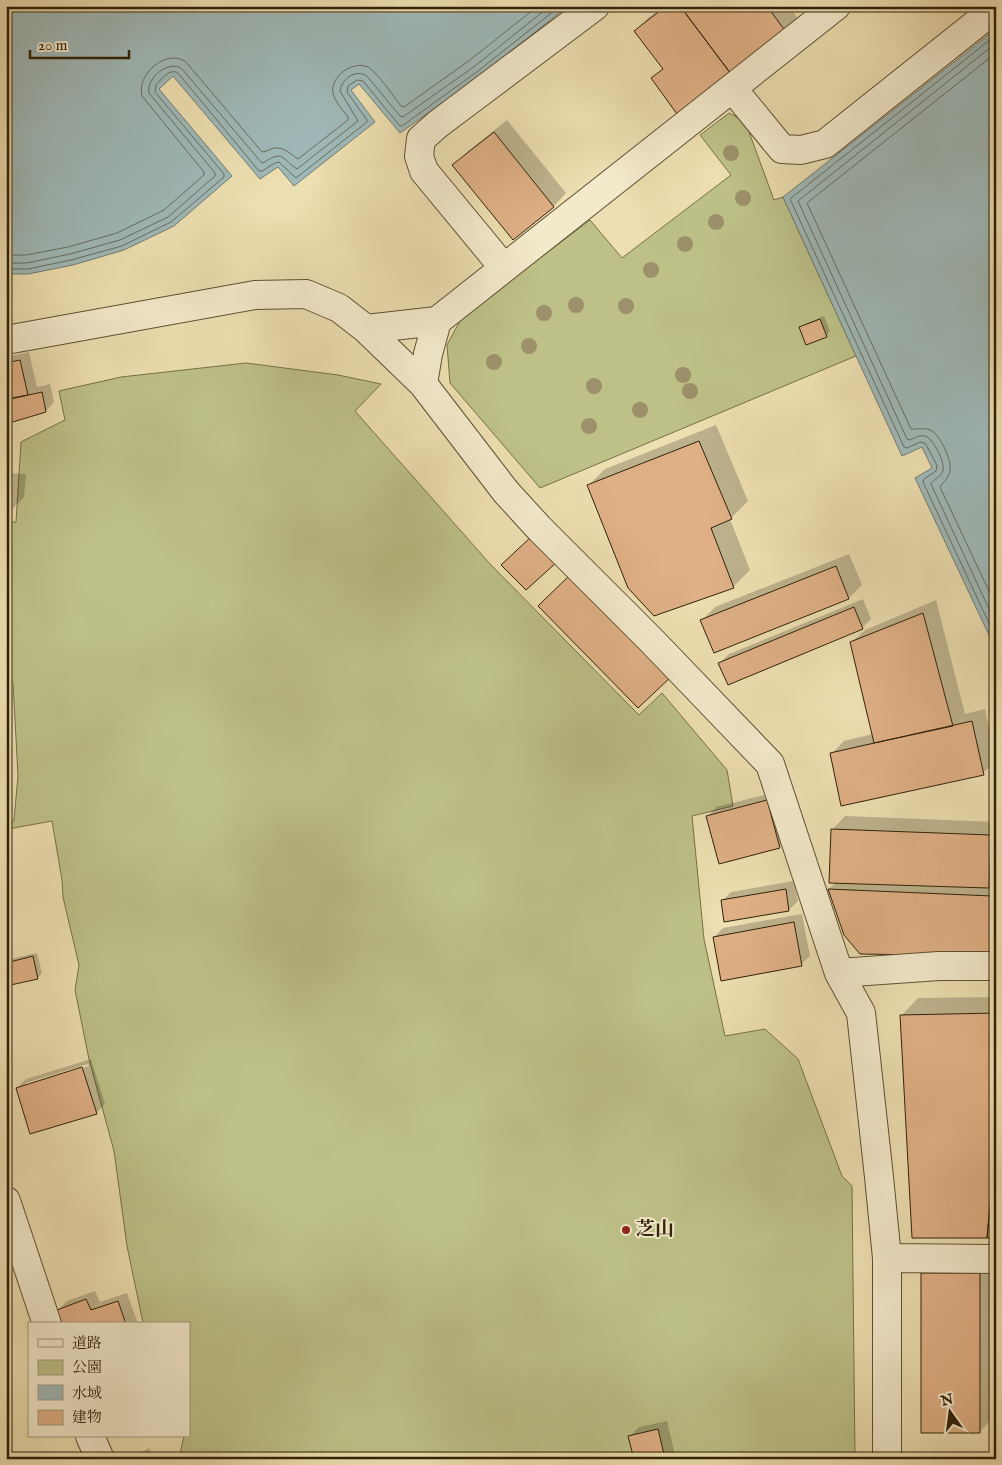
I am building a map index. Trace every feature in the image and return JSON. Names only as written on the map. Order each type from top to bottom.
[{"type":"street","points":[[504,268],[424,171],[420,156],[421,139],[438,124],[595,6]]},
{"type":"street","points":[[366,328],[437,321],[836,6]]},
{"type":"street","points":[[732,88],[782,149],[802,150],[826,144],[996,8]]},
{"type":"street","points":[[6,340],[255,295],[306,294],[339,308],[366,328],[423,384],[512,499],[770,764],[839,973],[861,1013],[886,1258],[886,1459]]},
{"type":"street","points":[[423,384],[428,354],[437,321]]},
{"type":"street","points":[[839,973],[939,966],[996,966]]},
{"type":"street","points":[[6,1201],[46,1322]]},
{"type":"street","points":[[886,1258],[996,1259]]},
{"type":"street","points":[[91,1438],[100,1459]]},
{"type":"green space","points":[[729,113],[745,121],[774,200],[783,197],[856,356],[540,488],[450,383],[447,345],[462,317],[590,220],[622,258],[731,175],[700,135]]},
{"type":"green space","points":[[246,363],[338,375],[381,384],[355,411],[490,564],[639,715],[662,693],[727,770],[733,806],[692,816],[704,939],[725,1036],[765,1029],[798,1059],[842,1176],[852,1186],[855,1459],[179,1459],[184,1438],[190,1438],[190,1322],[143,1322],[142,1318],[127,1246],[114,1151],[89,1059],[75,990],[79,965],[63,897],[52,821],[8,829],[14,820],[18,776],[13,683],[6,668],[6,522],[16,522],[21,442],[65,420],[59,391],[121,377]]},
{"type":"water","points":[[6,6],[568,6],[481,75],[400,133],[359,84],[351,90],[375,122],[294,186],[278,167],[260,179],[173,76],[159,89],[232,176],[174,226],[124,250],[73,265],[28,274],[6,274]]},
{"type":"water","points":[[996,29],[996,650],[915,478],[932,468],[922,447],[902,456],[783,197]]},
{"type":"building","points":[[666,6],[680,6],[731,74],[677,114],[651,78],[663,69],[634,31]]},
{"type":"building","points":[[680,6],[767,6],[786,32],[731,74]]},
{"type":"building","points":[[494,132],[554,207],[513,240],[452,165]]},
{"type":"building","points":[[820,319],[827,337],[806,345],[799,327]]},
{"type":"building","points":[[20,360],[28,395],[6,399],[6,363]]},
{"type":"building","points":[[42,392],[46,412],[6,424],[6,400]]},
{"type":"building","points":[[699,441],[732,519],[711,528],[734,588],[654,616],[628,588],[587,485]]},
{"type":"building","points":[[6,490],[9,490],[8,515],[6,515]]},
{"type":"building","points":[[532,536],[557,562],[526,590],[501,565]]},
{"type":"building","points":[[836,566],[849,599],[714,653],[700,620]]},
{"type":"building","points":[[572,573],[672,676],[638,708],[538,606]]},
{"type":"building","points":[[854,607],[863,629],[728,685],[718,663]]},
{"type":"building","points":[[923,613],[953,726],[874,743],[850,642]]},
{"type":"building","points":[[972,721],[984,775],[841,806],[830,753]]},
{"type":"building","points":[[767,800],[780,848],[719,864],[706,816]]},
{"type":"building","points":[[831,829],[991,835],[989,888],[829,883]]},
{"type":"building","points":[[786,889],[789,911],[724,922],[721,900]]},
{"type":"building","points":[[828,889],[992,896],[992,956],[860,954],[844,935]]},
{"type":"building","points":[[794,922],[802,966],[721,981],[713,937]]},
{"type":"building","points":[[33,956],[38,979],[6,986],[6,963]]},
{"type":"building","points":[[996,1013],[996,1140],[987,1238],[912,1238],[900,1015]]},
{"type":"building","points":[[82,1067],[97,1114],[30,1134],[16,1088]]},
{"type":"building","points":[[996,1140],[996,1238],[987,1238]]},
{"type":"building","points":[[921,1273],[980,1273],[980,1433],[921,1433]]},
{"type":"building","points":[[86,1299],[91,1310],[118,1301],[125,1322],[61,1322],[57,1310]]},
{"type":"building","points":[[658,1429],[665,1459],[634,1459],[628,1436]]},
{"type":"place","name":"芝山","points":[[626,1230]]}]
